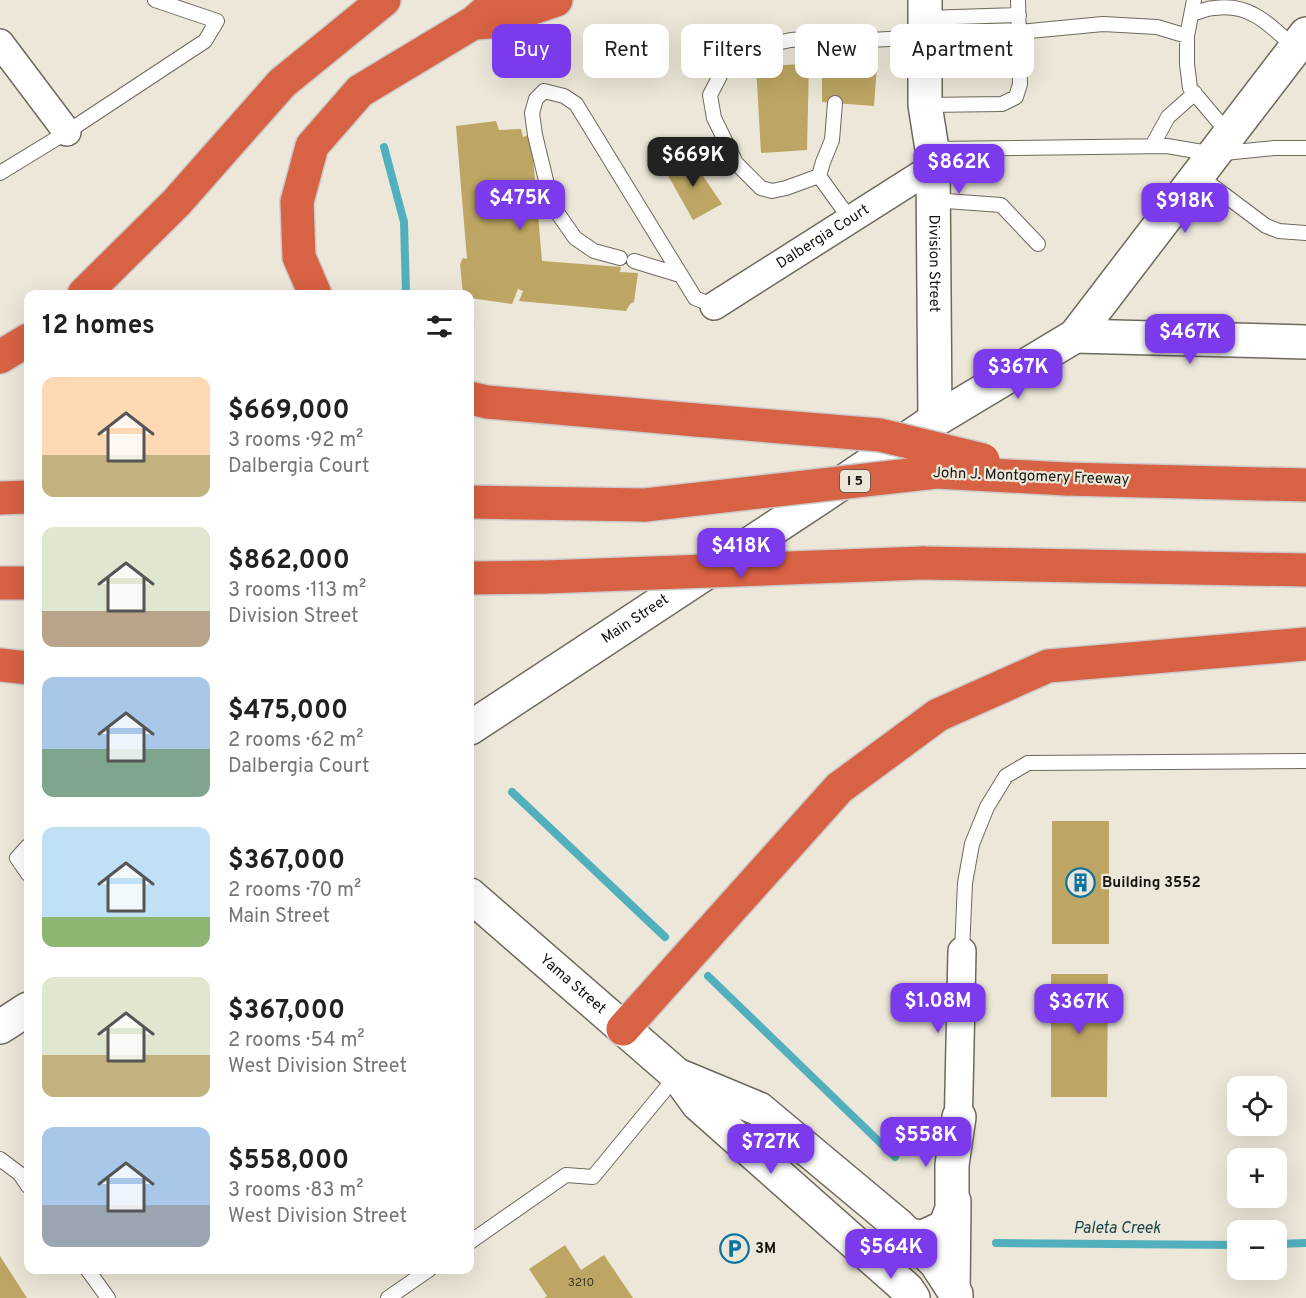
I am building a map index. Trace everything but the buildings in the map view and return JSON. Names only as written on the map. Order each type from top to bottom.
[{"type":"highway","points":[[88,290],[176,203],[282,83],[383,0]]},
{"type":"highway","points":[[313,290],[299,257],[297,202],[312,146],[360,91],[473,23],[500,0]]},
{"type":"highway","points":[[473,23],[491,22],[556,0]]},
{"type":"highway","points":[[0,357],[24,342]]},
{"type":"highway","points":[[474,399],[487,402],[880,435],[1066,479]]},
{"type":"highway","name":"John J. Montgomery Freeway","points":[[474,502],[645,505],[936,472],[1066,479],[1306,485]]},
{"type":"highway","points":[[0,498],[24,497]]},
{"type":"highway","points":[[474,578],[922,563],[1306,570]]},
{"type":"highway","points":[[0,583],[24,583]]},
{"type":"highway","points":[[624,1029],[838,788],[938,715],[1048,666],[1306,644]]},
{"type":"highway","points":[[0,665],[24,668]]},
{"type":"street","name":"Division Street","points":[[925,18],[926,105],[932,158],[935,420]]},
{"type":"street","points":[[1074,336],[1300,41]]},
{"type":"street","points":[[0,43],[67,132]]},
{"type":"street","name":"Dalbergia Court","points":[[714,306],[850,219],[932,158]]},
{"type":"street","points":[[1074,336],[1306,342]]},
{"type":"street","name":"Main Street","points":[[474,725],[935,420],[1074,336]]},
{"type":"street","name":"Yama Street","points":[[474,898],[677,1076],[759,1109],[908,1235],[936,1263],[948,1297]]},
{"type":"street","points":[[948,1297],[959,1117],[962,951]]},
{"type":"street","points":[[0,1027],[24,1012]]},
{"type":"street","points":[[677,1076],[707,1094],[758,1136],[798,1163],[890,1240],[925,1281],[948,1297]]},
{"type":"street","points":[[677,1076],[698,1104],[907,1289],[913,1298]]},
{"type":"street","name":"Yama Street","points":[[677,1076],[691,1112],[894,1298]]},
{"type":"street","points":[[908,1235],[923,1237],[945,1227],[952,1209],[952,1165],[959,1117]]},
{"type":"lane","points":[[0,173],[67,132],[205,41],[217,21],[155,0]]},
{"type":"lane","points":[[1018,0],[1019,24]]},
{"type":"lane","points":[[1300,41],[1243,9],[1193,7],[1187,36],[1190,88],[1195,93],[1214,154],[1266,226],[1279,231],[1306,233]]},
{"type":"lane","points":[[878,30],[925,18],[1018,15]]},
{"type":"lane","points":[[1034,31],[1103,24],[1157,27],[1187,36]]},
{"type":"lane","points":[[795,40],[746,49],[723,70],[710,95],[714,118],[736,163],[761,188],[772,191],[819,176]]},
{"type":"lane","points":[[926,105],[1002,104],[1016,97],[1020,78]]},
{"type":"lane","points":[[680,274],[594,251],[575,238],[552,205],[535,135],[532,113],[536,99],[544,91],[564,96],[576,104],[695,298],[714,306]]},
{"type":"lane","points":[[1152,146],[1168,117],[1195,93]]},
{"type":"lane","points":[[819,176],[832,140],[836,103]]},
{"type":"lane","points":[[932,158],[1152,146],[1167,146],[1214,154],[1274,148],[1306,148]]},
{"type":"lane","points":[[819,176],[850,219]]},
{"type":"lane","points":[[933,200],[1001,205],[1038,244]]},
{"type":"lane","points":[[962,951],[965,883],[972,844],[987,807],[1006,776],[1028,763],[1306,761]]},
{"type":"lane","points":[[24,850],[17,858],[24,868]]},
{"type":"lane","points":[[474,1239],[566,1175],[593,1177],[677,1076]]},
{"type":"lane","points":[[0,1159],[20,1174],[24,1180]]},
{"type":"lane","points":[[91,1274],[108,1298]]},
{"type":"lane","points":[[388,1298],[423,1274]]},
{"type":"waterway","points":[[384,147],[404,222],[406,290]]},
{"type":"waterway","points":[[512,792],[665,937]]},
{"type":"waterway","points":[[708,976],[895,1157]]},
{"type":"waterway","name":"Paleta Creek","points":[[996,1243],[1227,1245]]},
{"type":"waterway","name":"Paleta Creek","points":[[1287,1244],[1306,1243]]},
{"type":"place","name":"Building 3552","points":[[1081,883]]},
{"type":"place","name":"3M","points":[[734,1249]]}]
